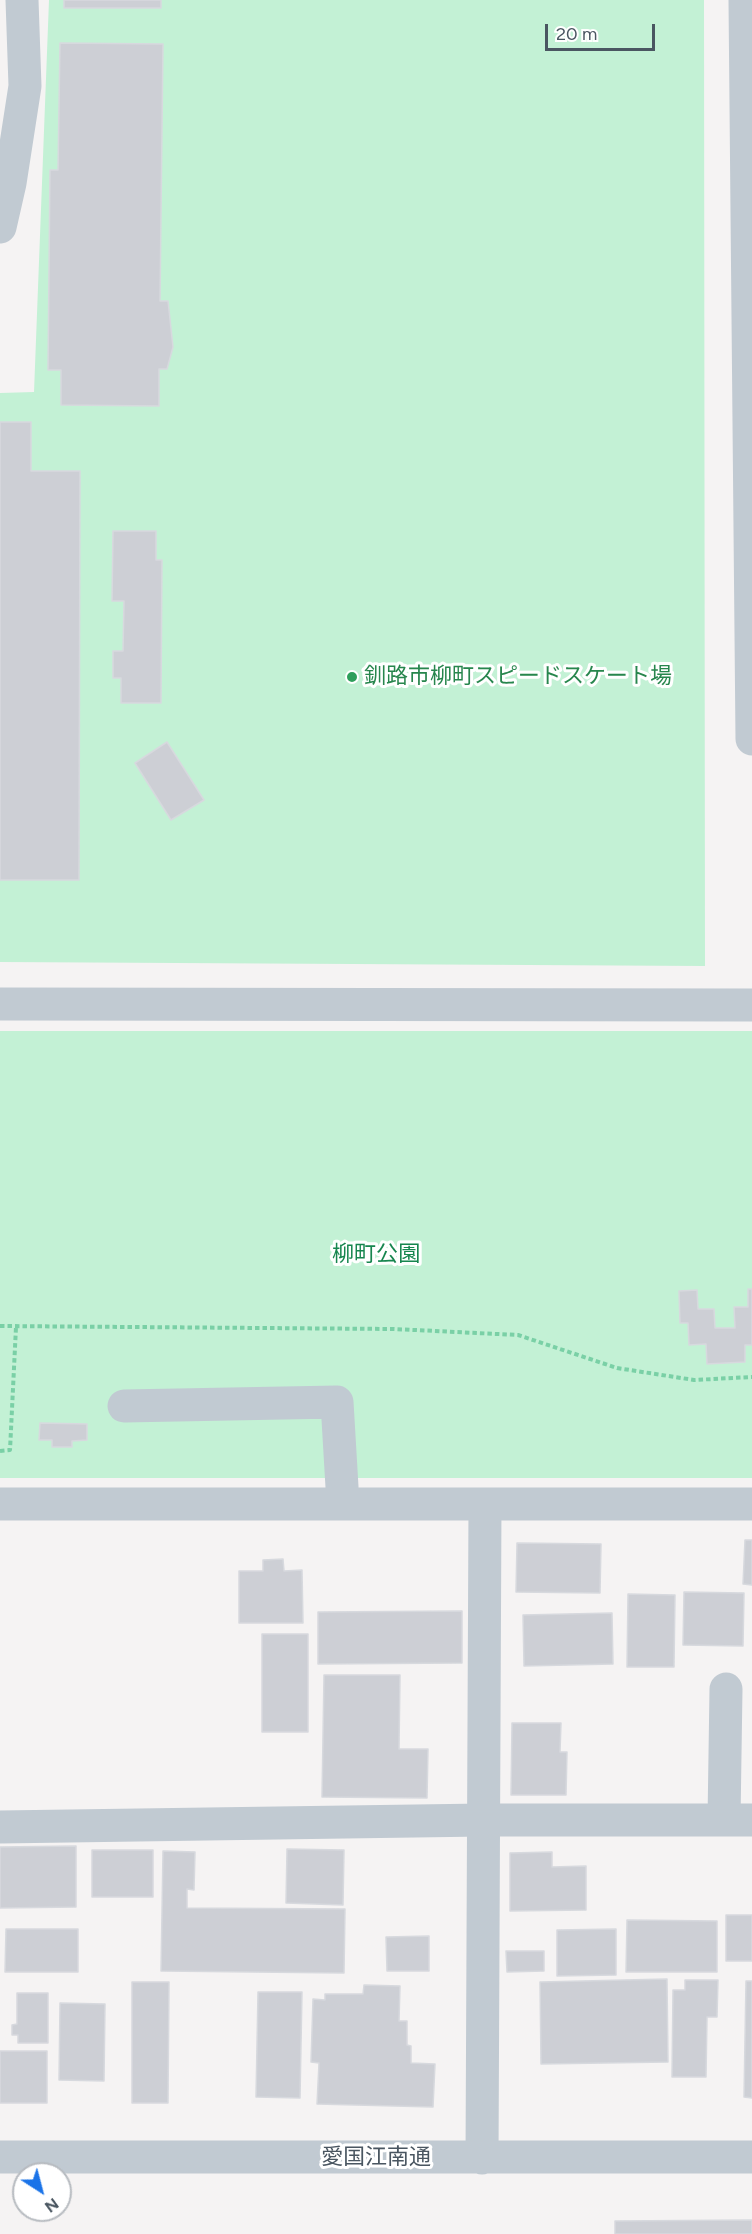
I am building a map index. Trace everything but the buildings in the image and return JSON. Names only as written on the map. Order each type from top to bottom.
[{"type":"street","points":[[0,227],[10,183],[25,86],[22,0]]},
{"type":"street","points":[[745,0],[750,318],[752,739]]},
{"type":"street","points":[[0,1004],[752,1005]]},
{"type":"street","points":[[124,1406],[337,1402],[343,1504]]},
{"type":"street","points":[[0,1504],[752,1504]]},
{"type":"street","points":[[482,2158],[484,1504]]},
{"type":"street","points":[[0,1827],[484,1820],[738,1820],[726,1689]]},
{"type":"street","name":"愛国江南通","points":[[0,2157],[752,2157]]},
{"type":"path","points":[[0,1326],[394,1329],[518,1335],[617,1368],[694,1380],[752,1377]]},
{"type":"path","points":[[0,1451],[10,1450],[16,1327]]},
{"type":"green space","name":"釧路市柳町スピードスケート場","points":[[49,0],[704,0],[705,966],[0,962],[0,393],[34,392]]},
{"type":"green space","name":"柳町公園","points":[[0,1031],[752,1031],[752,1478],[0,1478]]},
{"type":"place","name":"釧路市柳町スピードスケート場","points":[[352,677]]}]
